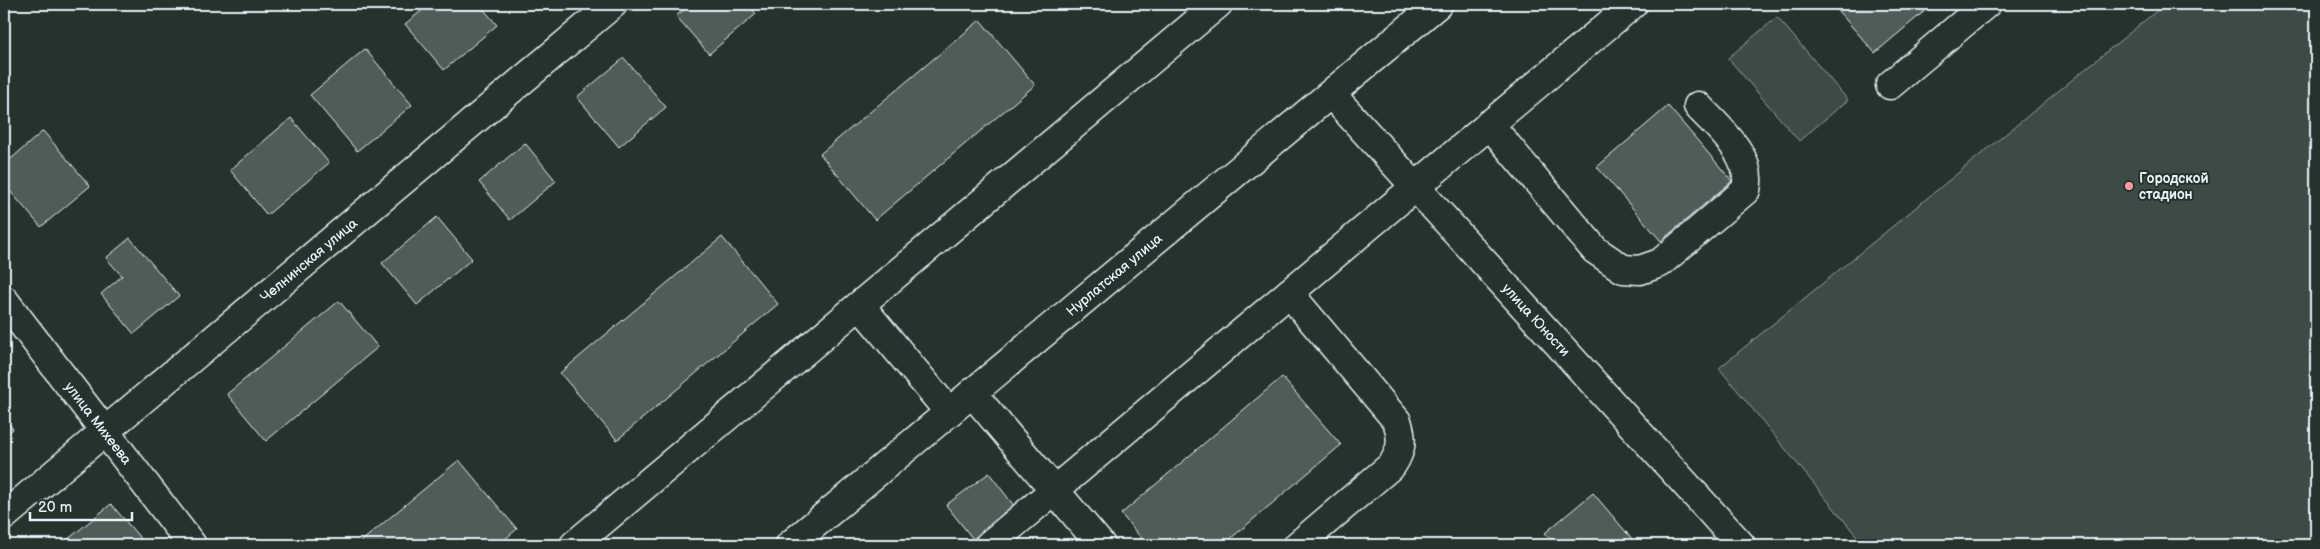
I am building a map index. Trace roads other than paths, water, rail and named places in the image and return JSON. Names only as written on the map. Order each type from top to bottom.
[{"type":"street","name":"Челнинская улица","points":[[4,516],[613,4]]},
{"type":"street","points":[[574,545],[1218,4]]},
{"type":"street","name":"Нурлатская улица","points":[[790,545],[1438,4]]},
{"type":"street","points":[[988,545],[1633,4]]},
{"type":"street","points":[[1890,85],[1986,4]]},
{"type":"street","name":"улица Юности","points":[[1331,94],[1733,543]]},
{"type":"street","points":[[1489,124],[1595,250],[1622,268],[1640,270],[1660,264],[1746,190],[1748,171],[1742,157],[1698,106]]},
{"type":"street","points":[[1288,293],[1398,421],[1402,437],[1399,454],[1392,465],[1298,545]]},
{"type":"street","name":"улица Михеева","points":[[4,300],[192,545]]},
{"type":"street","points":[[860,305],[950,412]]},
{"type":"street","points":[[972,393],[1102,545]]},
{"type":"place","name":"Городской стадион","points":[[2129,186]]}]
